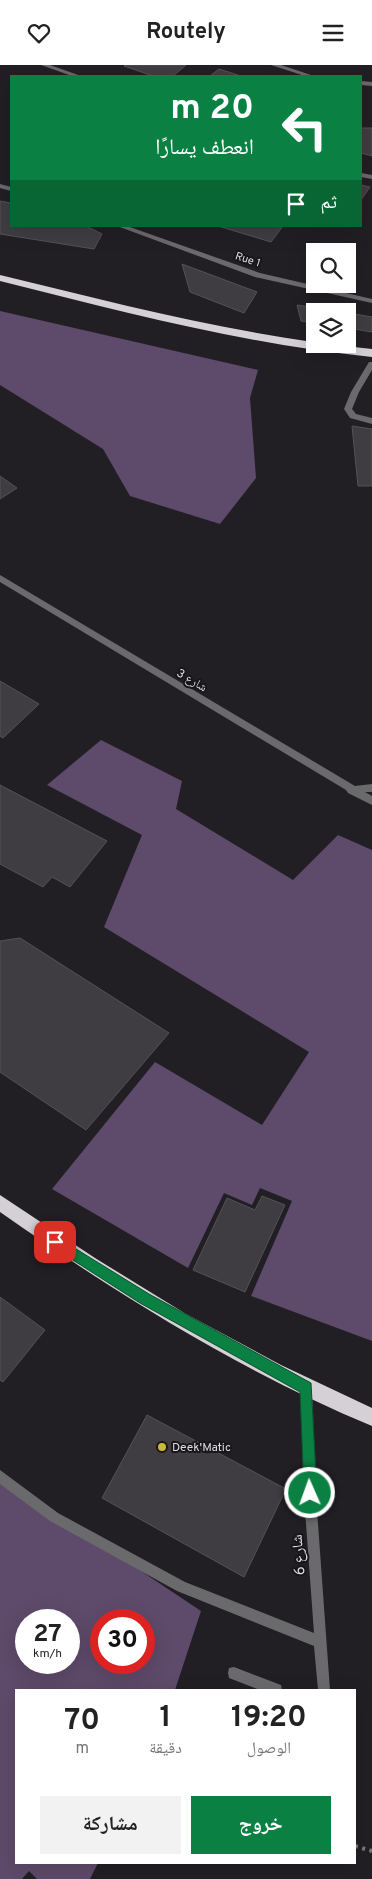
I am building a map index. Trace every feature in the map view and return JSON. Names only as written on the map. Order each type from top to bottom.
[{"type":"highway","points":[[0,278],[184,323],[266,340],[308,347],[372,353]]},
{"type":"highway","points":[[0,1203],[69,1252],[144,1299],[306,1388],[372,1417]]},
{"type":"street","points":[[44,65],[75,75]]},
{"type":"street","points":[[274,65],[308,75]]},
{"type":"street","name":"Rue 1","points":[[123,227],[258,275],[372,301]]},
{"type":"street","points":[[372,364],[355,391],[348,409],[353,416],[372,421]]},
{"type":"street","name":"شارع 3","points":[[0,578],[372,801]]},
{"type":"street","points":[[351,790],[372,788]]},
{"type":"street","name":"شارع 6","points":[[306,1388],[311,1510],[324,1689]]},
{"type":"street","points":[[0,1476],[54,1517],[181,1587],[321,1642]]},
{"type":"street","points":[[234,1673],[274,1689]]},
{"type":"path","points":[[356,1846],[372,1851]]},
{"type":"shaded area","points":[[0,311],[258,370],[250,398],[256,478],[220,524],[130,496],[103,449],[0,385]]},
{"type":"shaded area","points":[[101,740],[182,781],[176,809],[293,880],[338,835],[372,850],[372,1341],[251,1296],[292,1201],[260,1188],[252,1205],[224,1193],[188,1268],[52,1189],[155,1062],[262,1125],[309,1052],[104,927],[142,835],[47,785]]},
{"type":"shaded area","points":[[0,1477],[201,1611],[175,1689],[15,1689],[15,1864],[98,1864],[90,1879],[37,1879],[29,1871],[22,1879],[0,1879]]},
{"type":"building","points":[[186,65],[174,75],[150,75],[124,66]]},
{"type":"building","points":[[219,69],[238,75],[211,75]]},
{"type":"building","points":[[362,128],[372,128],[372,156],[362,153]]},
{"type":"building","points":[[362,185],[370,187],[362,199]]},
{"type":"building","points":[[0,201],[10,203],[10,227],[88,227],[102,234],[94,249],[0,234]]},
{"type":"building","points":[[221,227],[282,227],[271,242]]},
{"type":"building","points":[[182,264],[257,292],[244,313],[190,292]]},
{"type":"building","points":[[297,305],[306,306],[306,322],[301,321]]},
{"type":"building","points":[[356,314],[372,317],[372,332],[356,329]]},
{"type":"building","points":[[352,426],[372,429],[372,486],[358,486]]},
{"type":"building","points":[[0,476],[17,488],[0,499]]},
{"type":"building","points":[[0,681],[39,704],[3,738],[0,736]]},
{"type":"building","points":[[0,785],[107,841],[70,887],[52,877],[43,887],[0,864]]},
{"type":"building","points":[[20,938],[169,1033],[86,1130],[0,1072],[0,941]]},
{"type":"building","points":[[262,1196],[285,1205],[245,1292],[193,1270],[227,1198],[255,1210]]},
{"type":"building","points":[[0,1297],[45,1330],[3,1382],[0,1380]]},
{"type":"building","points":[[147,1415],[286,1489],[244,1577],[102,1498]]},
{"type":"place","name":"Deek'Matic","points":[[162,1447]]},
{"type":"route","points":[[55,1242],[144,1299],[219,1342],[306,1388],[310,1493]]}]
